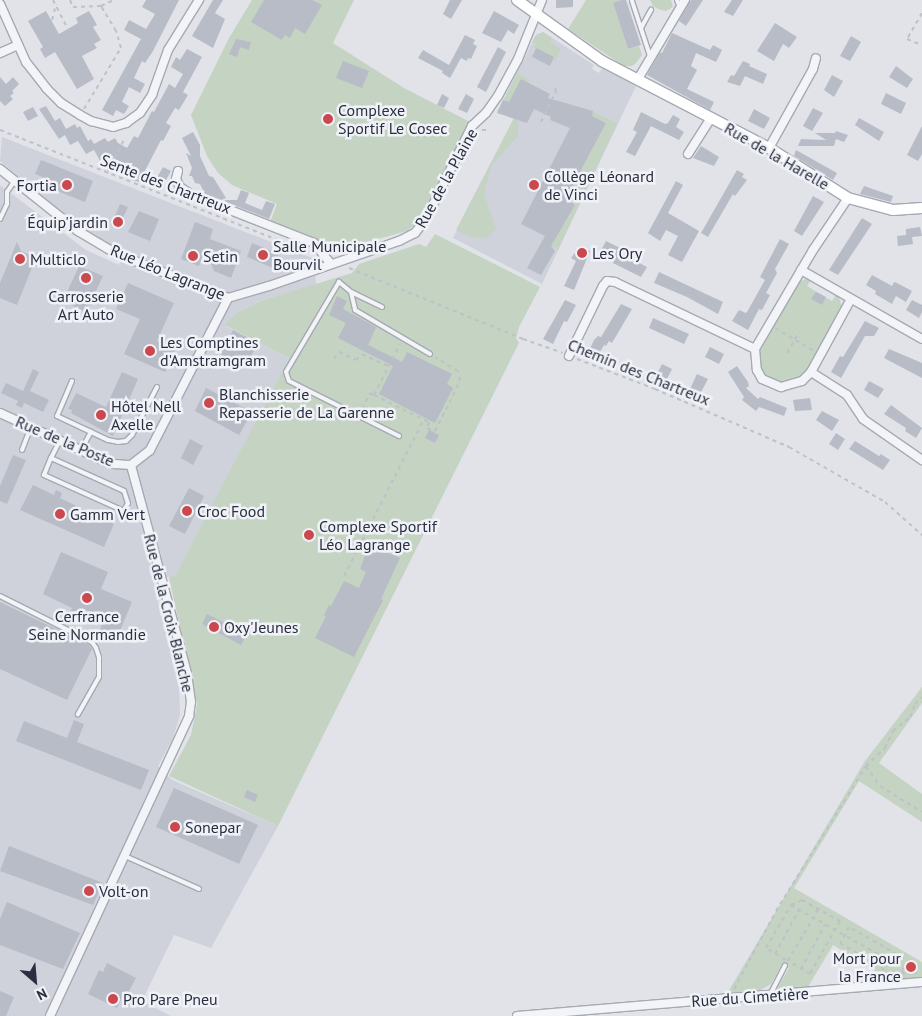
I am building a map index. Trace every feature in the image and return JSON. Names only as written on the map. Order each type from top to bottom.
[{"type":"street","points":[[0,4],[26,62],[38,79],[61,103],[91,121],[113,127],[126,123],[140,113],[152,95],[168,50],[199,0]]},
{"type":"street","name":"Rue de la Harelle","points":[[517,0],[602,61],[768,148],[848,198],[893,210],[922,208]]},
{"type":"street","name":"Rue de la Plaine","points":[[354,256],[399,241],[415,233],[426,220],[472,126],[486,113],[498,96],[518,59],[542,0]]},
{"type":"street","points":[[638,79],[685,0]]},
{"type":"street","points":[[0,53],[18,44]]},
{"type":"street","points":[[768,148],[813,69],[816,58]]},
{"type":"street","points":[[688,154],[711,118]]},
{"type":"street","name":"Rue Léo Lagrange","points":[[0,170],[78,231],[114,253],[228,298],[354,256]]},
{"type":"street","points":[[178,171],[176,179],[180,187],[192,195],[314,244],[331,264]]},
{"type":"street","points":[[848,198],[801,270],[756,349],[757,370],[762,379],[782,388],[802,381],[811,372],[851,299]]},
{"type":"street","points":[[801,270],[922,339]]},
{"type":"street","points":[[569,356],[607,281],[615,282],[756,349]]},
{"type":"street","points":[[132,465],[150,450],[228,298]]},
{"type":"street","points":[[811,372],[847,394],[863,418],[922,460]]},
{"type":"street","name":"Rue de la Poste","points":[[1,415],[114,464],[132,465]]},
{"type":"street","name":"Rue de la Croix Blanche","points":[[50,1016],[185,727],[191,702],[187,673],[132,465]]},
{"type":"street","name":"Rue du Cimetière","points":[[517,1016],[770,995],[920,980]]},
{"type":"lane","points":[[677,0],[680,8]]},
{"type":"lane","points":[[632,1],[651,58]]},
{"type":"lane","points":[[641,28],[651,10]]},
{"type":"lane","points":[[0,219],[7,204],[7,192],[15,180]]},
{"type":"lane","points":[[382,307],[351,292],[340,282],[286,372],[289,381],[399,436]]},
{"type":"lane","points":[[351,292],[355,310],[430,354]]},
{"type":"lane","points":[[72,382],[57,416],[108,440],[118,442],[126,440],[132,435],[157,386]]},
{"type":"lane","points":[[22,450],[31,427]]},
{"type":"lane","points":[[81,450],[91,432]]},
{"type":"lane","points":[[51,458],[124,491],[128,503],[124,511],[44,475],[51,458],[60,440]]},
{"type":"lane","points":[[0,596],[92,642],[96,648],[99,657],[99,677],[78,714]]},
{"type":"lane","points":[[125,856],[199,889]]},
{"type":"lane","points":[[770,995],[785,966]]},
{"type":"path","points":[[53,0],[68,29]]},
{"type":"path","points":[[70,0],[73,7],[101,6],[114,0]]},
{"type":"path","points":[[52,20],[56,5]]},
{"type":"path","points":[[80,115],[121,48],[116,31],[101,6]]},
{"type":"path","points":[[922,13],[907,38],[922,45]]},
{"type":"path","points":[[541,122],[556,91],[555,88]]},
{"type":"path","name":"Sente des Chartreux","points":[[0,130],[311,253],[325,256]]},
{"type":"path","points":[[482,130],[487,130]]},
{"type":"path","points":[[107,173],[124,139]]},
{"type":"path","name":"Chemin des Chartreux","points":[[331,264],[355,269],[523,340],[655,389],[789,447],[885,502],[922,535]]},
{"type":"path","points":[[773,326],[821,354]]},
{"type":"path","points":[[787,353],[799,332]]},
{"type":"path","points":[[374,395],[403,338]]},
{"type":"path","points":[[334,359],[339,352],[356,360],[362,354],[388,366]]},
{"type":"path","points":[[358,416],[370,393],[424,419],[429,422],[427,428],[435,431],[460,381],[458,371],[454,367],[430,354]]},
{"type":"path","points":[[344,576],[424,419]]},
{"type":"path","points":[[729,998],[776,911],[866,766],[885,748],[894,731],[910,717],[915,704],[922,697]]},
{"type":"path","points":[[866,766],[880,786],[922,812]]},
{"type":"path","points":[[802,900],[840,921],[810,974],[766,948],[791,905],[802,900]]},
{"type":"path","points":[[791,905],[912,973],[920,980]]},
{"type":"path","points":[[785,966],[818,909]]},
{"type":"path","points":[[775,954],[800,910]]},
{"type":"path","points":[[801,969],[825,925]]},
{"type":"path","points":[[912,973],[918,966],[849,927],[840,943],[893,975],[922,974]]},
{"type":"path","points":[[901,974],[909,961]]},
{"type":"shaded area","name":"Collège Léonard de Vinci","points":[[543,32],[594,65],[592,69],[599,73],[602,68],[636,86],[542,284],[453,238],[514,119],[497,112],[536,35]]},
{"type":"shaded area","points":[[2,137],[312,258],[315,265],[316,285],[262,300],[236,313],[226,326],[289,358],[175,577],[152,577],[179,682],[180,715],[173,738],[158,766],[172,780],[278,826],[211,948],[174,935],[142,1001],[171,1016],[0,1016],[0,185],[86,250],[119,265],[125,252],[93,236],[0,161]]},
{"type":"green space","name":"Complexe Sportif Le Cosec","points":[[252,0],[354,0],[333,43],[404,88],[470,122],[418,222],[407,231],[371,241],[350,244],[322,243],[270,222],[277,204],[232,185],[218,173],[207,156],[191,115],[229,38]]},
{"type":"green space","points":[[586,0],[621,0],[613,3],[628,49],[639,46],[642,55],[632,66],[624,66],[568,29]]},
{"type":"green space","points":[[650,0],[671,0],[673,7],[666,11],[658,9],[653,6]]},
{"type":"green space","points":[[543,32],[552,38],[550,42],[561,49],[555,62],[534,47],[536,43],[532,42],[536,35]]},
{"type":"green space","points":[[517,73],[530,80],[513,105],[504,100]]},
{"type":"green space","points":[[593,112],[617,123],[558,250],[550,245],[553,244],[550,242],[562,224],[564,225],[575,205],[573,204],[575,199],[567,196],[597,139],[592,134],[599,137],[606,123],[592,116]]},
{"type":"green space","points":[[514,118],[518,120],[518,136],[492,165],[485,189],[485,196],[496,229],[487,238],[470,237],[456,230]]},
{"type":"green space","name":"Complexe Sportif Léo Lagrange","points":[[435,234],[540,287],[519,327],[516,338],[519,343],[278,826],[169,776],[191,735],[197,705],[169,577],[175,576],[289,358],[225,325],[236,313],[263,300],[352,273],[359,264],[419,244],[426,247]]},
{"type":"green space","points":[[806,279],[811,280],[807,286],[832,301],[836,295],[839,297],[842,308],[805,373],[785,385],[763,376],[757,357],[798,282]]},
{"type":"green space","points":[[922,687],[922,703],[879,763],[922,794],[922,822],[859,781],[794,888],[922,962],[922,978],[892,981],[833,945],[808,987],[776,990],[789,968],[782,964],[771,984],[759,991],[733,994],[728,992],[865,761]]},
{"type":"building","points":[[146,0],[179,0],[153,51],[145,63],[142,61],[134,78],[145,84],[140,93],[129,87],[122,102],[129,106],[124,114],[116,110],[113,116],[102,110],[141,39],[124,30],[129,20],[146,29],[155,14],[142,7]]},
{"type":"building","points":[[213,0],[223,0],[215,13],[225,19],[213,48],[192,36]]},
{"type":"building","points":[[264,0],[312,0],[322,5],[305,34],[295,28],[290,38],[285,35],[282,40],[251,22]]},
{"type":"building","points":[[450,0],[462,0],[451,19],[443,14]]},
{"type":"building","points":[[556,0],[573,0],[573,7],[556,8]]},
{"type":"building","points":[[626,0],[641,45],[628,49],[613,3]]},
{"type":"building","points":[[691,0],[703,0],[686,26],[679,21]]},
{"type":"building","points":[[732,0],[743,0],[733,16],[724,12]]},
{"type":"building","points":[[46,11],[59,34],[78,23],[76,18],[89,11],[97,25],[93,27],[101,40],[94,44],[97,48],[82,56],[94,79],[77,89],[55,52],[45,58],[40,49],[43,47],[28,21]]},
{"type":"building","points":[[494,11],[519,25],[514,34],[508,30],[501,42],[482,33]]},
{"type":"building","points":[[775,23],[797,37],[789,48],[783,44],[774,61],[757,51]]},
{"type":"building","points":[[672,33],[710,50],[713,45],[722,50],[716,62],[696,53],[691,66],[697,70],[687,89],[714,102],[710,110],[647,75],[660,52],[662,53]]},
{"type":"building","points":[[465,35],[475,40],[473,44],[477,46],[471,59],[468,58],[467,61],[461,58],[450,78],[442,73],[443,71],[418,58],[423,50],[449,65]]},
{"type":"building","points":[[851,36],[861,42],[850,61],[840,56]]},
{"type":"building","points":[[236,39],[251,42],[249,50],[240,47],[237,57],[229,54]]},
{"type":"building","points":[[498,47],[506,52],[486,92],[477,87]]},
{"type":"building","points":[[536,48],[554,57],[550,66],[532,57]]},
{"type":"building","points":[[187,49],[202,57],[183,92],[188,95],[179,110],[175,108],[166,123],[171,126],[163,141],[161,140],[139,182],[130,179],[133,172],[125,168],[126,165],[113,158],[108,168],[103,166],[94,150],[86,154],[78,141],[70,145],[65,135],[59,139],[39,109],[46,106],[55,121],[60,118],[66,129],[75,124],[77,128],[80,126],[88,141],[91,139],[94,144],[105,138],[108,142],[115,138],[118,143],[127,148],[134,136],[138,138],[169,84],[175,88],[183,74],[171,67],[176,57],[180,60]]},
{"type":"building","points":[[343,61],[369,71],[362,88],[336,78]]},
{"type":"building","points":[[743,61],[750,64],[749,66],[767,74],[763,84],[745,76],[740,86],[727,82],[731,75],[734,76]]},
{"type":"building","points":[[896,66],[913,79],[907,88],[889,77]]},
{"type":"building","points":[[832,75],[843,81],[834,97],[824,90]]},
{"type":"building","points":[[0,77],[6,84],[13,77],[19,84],[10,96],[13,99],[5,106],[0,101]]},
{"type":"building","points":[[521,79],[550,94],[548,98],[593,111],[592,116],[606,123],[567,196],[575,199],[573,204],[575,205],[551,246],[555,251],[541,275],[527,268],[545,236],[521,224],[570,128],[550,120],[551,117],[534,109],[527,123],[497,113],[503,100],[509,102]]},
{"type":"building","points":[[886,93],[906,103],[901,114],[881,104]]},
{"type":"building","points":[[442,94],[449,98],[444,108],[437,105]]},
{"type":"building","points":[[466,94],[474,99],[467,113],[458,109]]},
{"type":"building","points":[[33,107],[38,116],[28,121],[23,112]]},
{"type":"building","points":[[813,108],[823,113],[812,131],[803,126]]},
{"type":"building","points":[[754,109],[770,118],[764,129],[748,121]]},
{"type":"building","points":[[641,112],[665,124],[668,123],[673,115],[680,119],[676,127],[684,132],[679,140],[651,126],[635,156],[626,152],[637,132],[633,130]]},
{"type":"building","points":[[859,118],[884,132],[879,141],[855,125]]},
{"type":"building","points":[[922,126],[922,154],[918,161],[907,155]]},
{"type":"building","points":[[836,131],[848,135],[844,142],[836,139],[834,146],[798,146],[801,139],[826,140],[815,133],[835,133]]},
{"type":"building","points":[[193,132],[200,145],[200,156],[209,176],[213,177],[226,198],[221,200],[205,194],[200,184],[195,183],[192,176],[189,176],[192,168],[186,153],[191,156],[182,138]]},
{"type":"building","points":[[701,146],[719,157],[714,166],[693,158]]},
{"type":"building","points":[[796,150],[837,173],[833,180],[794,156]]},
{"type":"building","points":[[41,160],[93,181],[85,202],[52,189],[55,182],[35,174]]},
{"type":"building","points":[[163,167],[171,171],[162,187],[154,183]]},
{"type":"building","points":[[737,170],[744,174],[742,177],[747,180],[735,196],[733,194],[708,237],[701,233]]},
{"type":"building","points":[[676,181],[683,185],[668,213],[699,231],[682,262],[668,255],[678,236],[666,230],[660,241],[648,233]]},
{"type":"building","points":[[864,186],[893,196],[891,202],[860,194]]},
{"type":"building","points":[[241,190],[249,193],[245,203],[262,210],[266,201],[275,204],[269,219],[226,202],[225,200],[237,200]]},
{"type":"building","points":[[813,196],[824,202],[802,236],[794,231]]},
{"type":"building","points":[[120,204],[128,207],[118,228],[111,225]]},
{"type":"building","points":[[139,211],[159,219],[150,241],[128,232]]},
{"type":"building","points":[[862,218],[872,224],[838,275],[829,270]]},
{"type":"building","points":[[195,222],[213,229],[210,239],[241,251],[231,278],[214,271],[205,250],[199,266],[181,259]]},
{"type":"building","points":[[920,227],[922,236],[912,237],[913,244],[898,246],[897,236],[906,235],[906,229]]},
{"type":"building","points":[[780,239],[789,244],[775,269],[777,273],[766,293],[770,295],[762,310],[759,309],[748,330],[732,321],[739,310],[747,312],[765,280],[760,277]]},
{"type":"building","points":[[606,241],[624,250],[622,254],[647,267],[641,277],[613,263],[615,259],[600,252]]},
{"type":"building","points":[[17,242],[21,251],[32,256],[29,264],[33,265],[17,305],[0,298],[0,283]]},
{"type":"building","name":"Salle Municipale Bourvil","points":[[252,243],[279,254],[273,268],[247,257]]},
{"type":"building","points":[[580,246],[590,251],[574,290],[564,286],[576,261],[571,258]]},
{"type":"building","points":[[79,266],[103,276],[86,312],[63,301]]},
{"type":"building","points":[[659,272],[723,302],[718,314],[687,297],[654,283]]},
{"type":"building","points":[[872,275],[892,286],[894,282],[912,291],[906,302],[896,296],[892,304],[875,294],[876,291],[866,285]]},
{"type":"building","points":[[128,283],[174,303],[157,341],[175,349],[165,372],[124,354],[140,319],[116,309]]},
{"type":"building","points":[[816,292],[826,297],[822,305],[811,299]]},
{"type":"building","points":[[337,296],[347,301],[343,309],[376,327],[368,345],[402,362],[407,352],[452,374],[447,384],[453,388],[435,423],[379,394],[393,366],[338,338],[346,323],[329,315]]},
{"type":"building","points":[[565,300],[576,305],[567,322],[564,321],[553,344],[543,339]]},
{"type":"building","points":[[912,300],[922,305],[922,312],[919,318],[906,310]]},
{"type":"building","points":[[621,304],[632,309],[612,343],[609,341],[606,346],[604,345],[596,359],[587,355],[594,340],[598,336],[601,337]]},
{"type":"building","points":[[653,318],[689,334],[684,344],[649,328]]},
{"type":"building","points":[[865,321],[879,328],[874,336],[865,336],[841,378],[831,372],[840,356],[843,357]]},
{"type":"building","points":[[233,330],[258,343],[245,367],[221,355]]},
{"type":"building","points":[[710,347],[724,354],[719,364],[705,357]]},
{"type":"building","points":[[889,349],[922,363],[922,378],[884,358]]},
{"type":"building","points":[[662,364],[672,369],[665,383],[655,378]]},
{"type":"building","points":[[737,366],[748,382],[749,386],[746,388],[758,399],[760,397],[787,408],[784,416],[759,407],[756,411],[742,400],[744,397],[728,372]]},
{"type":"building","points":[[33,369],[39,372],[30,391],[49,400],[43,412],[24,403],[22,408],[16,405],[18,401],[1,393],[6,383],[23,391]]},
{"type":"building","name":"Hôtel Nell Axelle","points":[[122,372],[138,379],[113,436],[71,413],[72,410],[68,409],[76,393],[106,407]]},
{"type":"building","points":[[697,374],[708,379],[699,396],[689,391]]},
{"type":"building","points":[[869,381],[884,389],[878,398],[864,390]]},
{"type":"building","points":[[206,388],[252,412],[239,435],[195,411]]},
{"type":"building","points":[[810,398],[812,410],[795,411],[793,400]]},
{"type":"building","points":[[891,405],[922,428],[916,438],[905,431],[906,428],[884,414]]},
{"type":"building","points":[[822,411],[839,420],[832,431],[816,420]]},
{"type":"building","points":[[429,430],[439,435],[435,443],[425,438]]},
{"type":"building","points":[[836,433],[845,439],[838,450],[829,444]]},
{"type":"building","points":[[190,439],[203,446],[193,465],[181,458]]},
{"type":"building","points":[[855,441],[879,456],[881,454],[890,460],[883,470],[849,449]]},
{"type":"building","points":[[13,455],[26,460],[7,504],[0,501],[0,486]]},
{"type":"building","name":"Gamm Vert","points":[[33,485],[54,495],[56,490],[62,493],[60,498],[114,524],[104,547],[20,510]]},
{"type":"building","name":"Croc Food","points":[[189,488],[204,496],[185,534],[169,526]]},
{"type":"building","points":[[369,545],[400,558],[381,599],[383,600],[354,657],[315,638],[326,616],[324,615],[329,605],[331,606],[344,581],[359,588],[366,572],[360,569]]},
{"type":"building","name":"Cerfrance Seine Normandie","points":[[61,552],[108,572],[101,589],[132,602],[117,638],[100,630],[103,621],[80,611],[78,616],[70,612],[72,608],[43,594]]},
{"type":"building","points":[[0,602],[89,645],[92,649],[67,700],[0,669]]},
{"type":"building","name":"Oxy'Jeunes","points":[[207,614],[247,634],[241,645],[202,624]]},
{"type":"building","points":[[74,720],[84,724],[77,742],[149,770],[141,790],[16,741],[24,721],[67,738]]},
{"type":"building","points":[[174,788],[258,825],[239,864],[156,827]]},
{"type":"building","points":[[247,790],[258,795],[255,802],[244,797]]},
{"type":"building","points":[[9,846],[103,883],[93,905],[0,871]]},
{"type":"building","points":[[7,902],[80,933],[63,969],[0,945],[0,919]]},
{"type":"building","points":[[107,963],[136,978],[128,993],[125,992],[117,1008],[88,994],[99,970],[103,972]]},
{"type":"building","points":[[0,991],[14,997],[6,1016],[0,1016]]},
{"type":"place","name":"Complexe Sportif Le Cosec","points":[[328,119]]},
{"type":"place","name":"Fortia","points":[[67,185]]},
{"type":"place","name":"Collège Léonard de Vinci","points":[[534,185]]},
{"type":"place","name":"Équip'jardin","points":[[118,222]]},
{"type":"place","name":"Les Ory","points":[[582,253]]},
{"type":"place","name":"Salle Municipale Bourvil","points":[[263,255]]},
{"type":"place","name":"Setin","points":[[193,256]]},
{"type":"place","name":"Multiclo","points":[[20,259]]},
{"type":"place","name":"Carrosserie Art Auto","points":[[86,278]]},
{"type":"place","name":"Les Comptines d'Amstramgram","points":[[150,351]]},
{"type":"place","name":"Blanchisserie Repasserie de La Garenne","points":[[209,403]]},
{"type":"place","name":"Hôtel Nell Axelle","points":[[101,415]]},
{"type":"place","name":"Croc Food","points":[[187,511]]},
{"type":"place","name":"Gamm Vert","points":[[60,514]]},
{"type":"place","name":"Complexe Sportif Léo Lagrange","points":[[309,535]]},
{"type":"place","name":"Cerfrance Seine Normandie","points":[[87,598]]},
{"type":"place","name":"Oxy'Jeunes","points":[[214,627]]},
{"type":"place","name":"Sonepar","points":[[175,827]]},
{"type":"place","name":"Volt-on","points":[[89,891]]},
{"type":"place","name":"Mort pour la France","points":[[911,967]]},
{"type":"place","name":"Pro Pare Pneu","points":[[113,999]]}]
